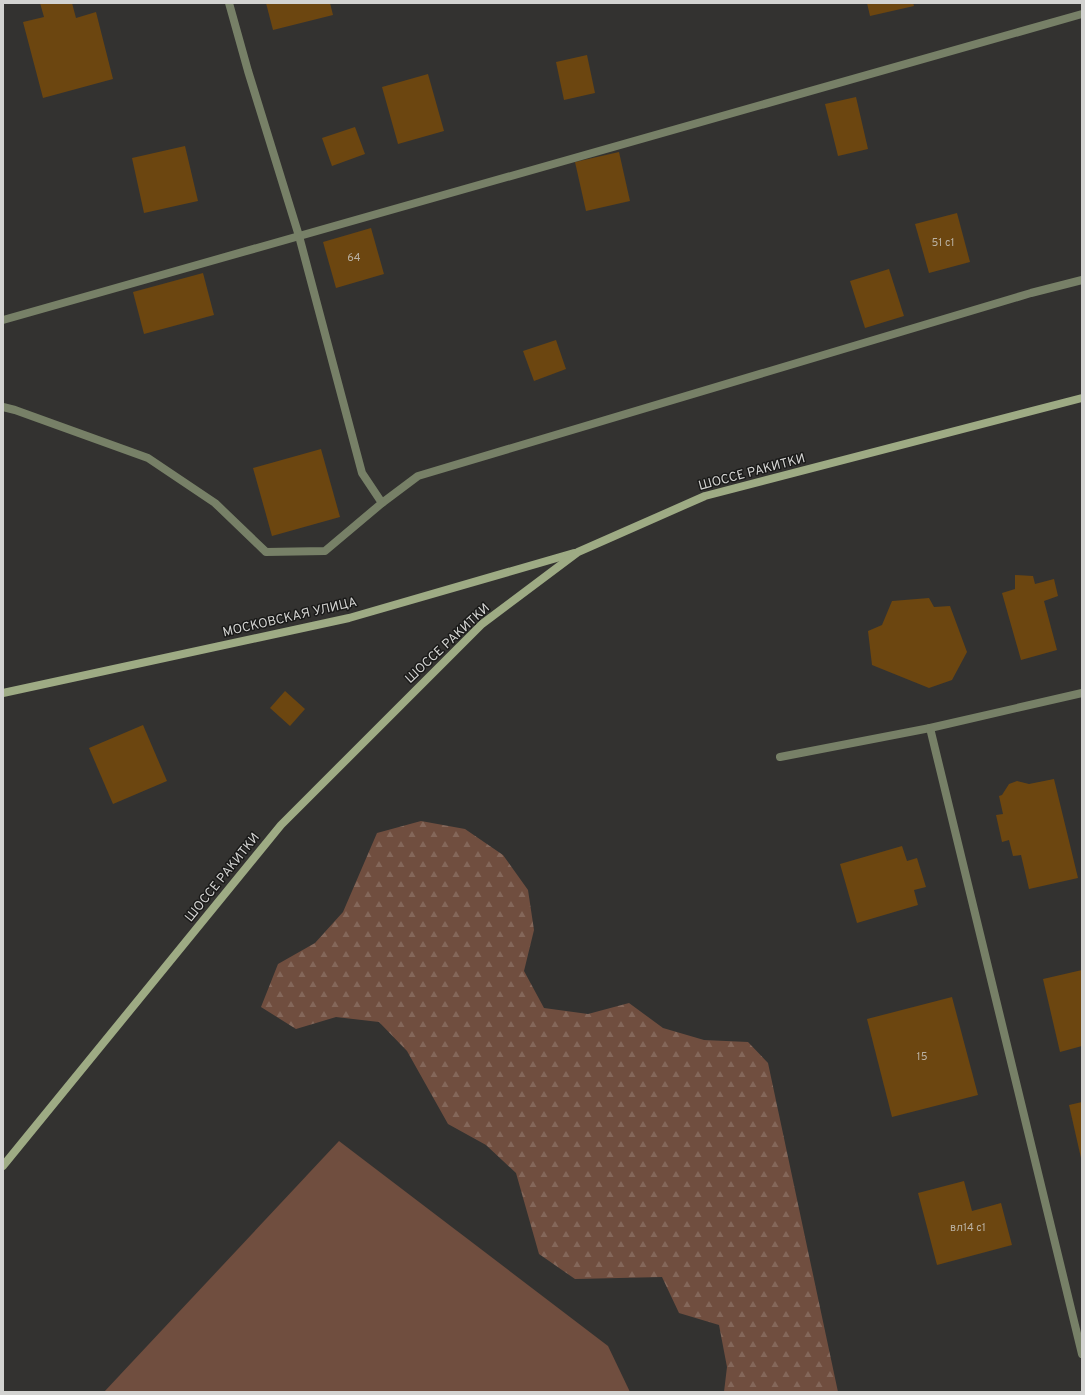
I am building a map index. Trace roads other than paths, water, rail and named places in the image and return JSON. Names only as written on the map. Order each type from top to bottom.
[{"type":"main road","name":"ШОССЕ РАКИТКИ","points":[[3,1166],[282,825],[482,624],[578,552],[705,496],[1082,398]]},
{"type":"main road","name":"МОСКОВСКАЯ УЛИЦА","points":[[3,693],[349,618],[578,552]]},
{"type":"street","points":[[229,3],[248,71],[299,236],[362,472],[382,503]]},
{"type":"street","points":[[3,320],[1082,14]]},
{"type":"street","points":[[3,407],[148,458],[215,503],[266,552],[325,551],[382,503],[418,476],[1031,292],[1082,280]]},
{"type":"street","points":[[780,757],[930,728],[1082,693]]},
{"type":"street","points":[[930,728],[1082,1354]]}]
